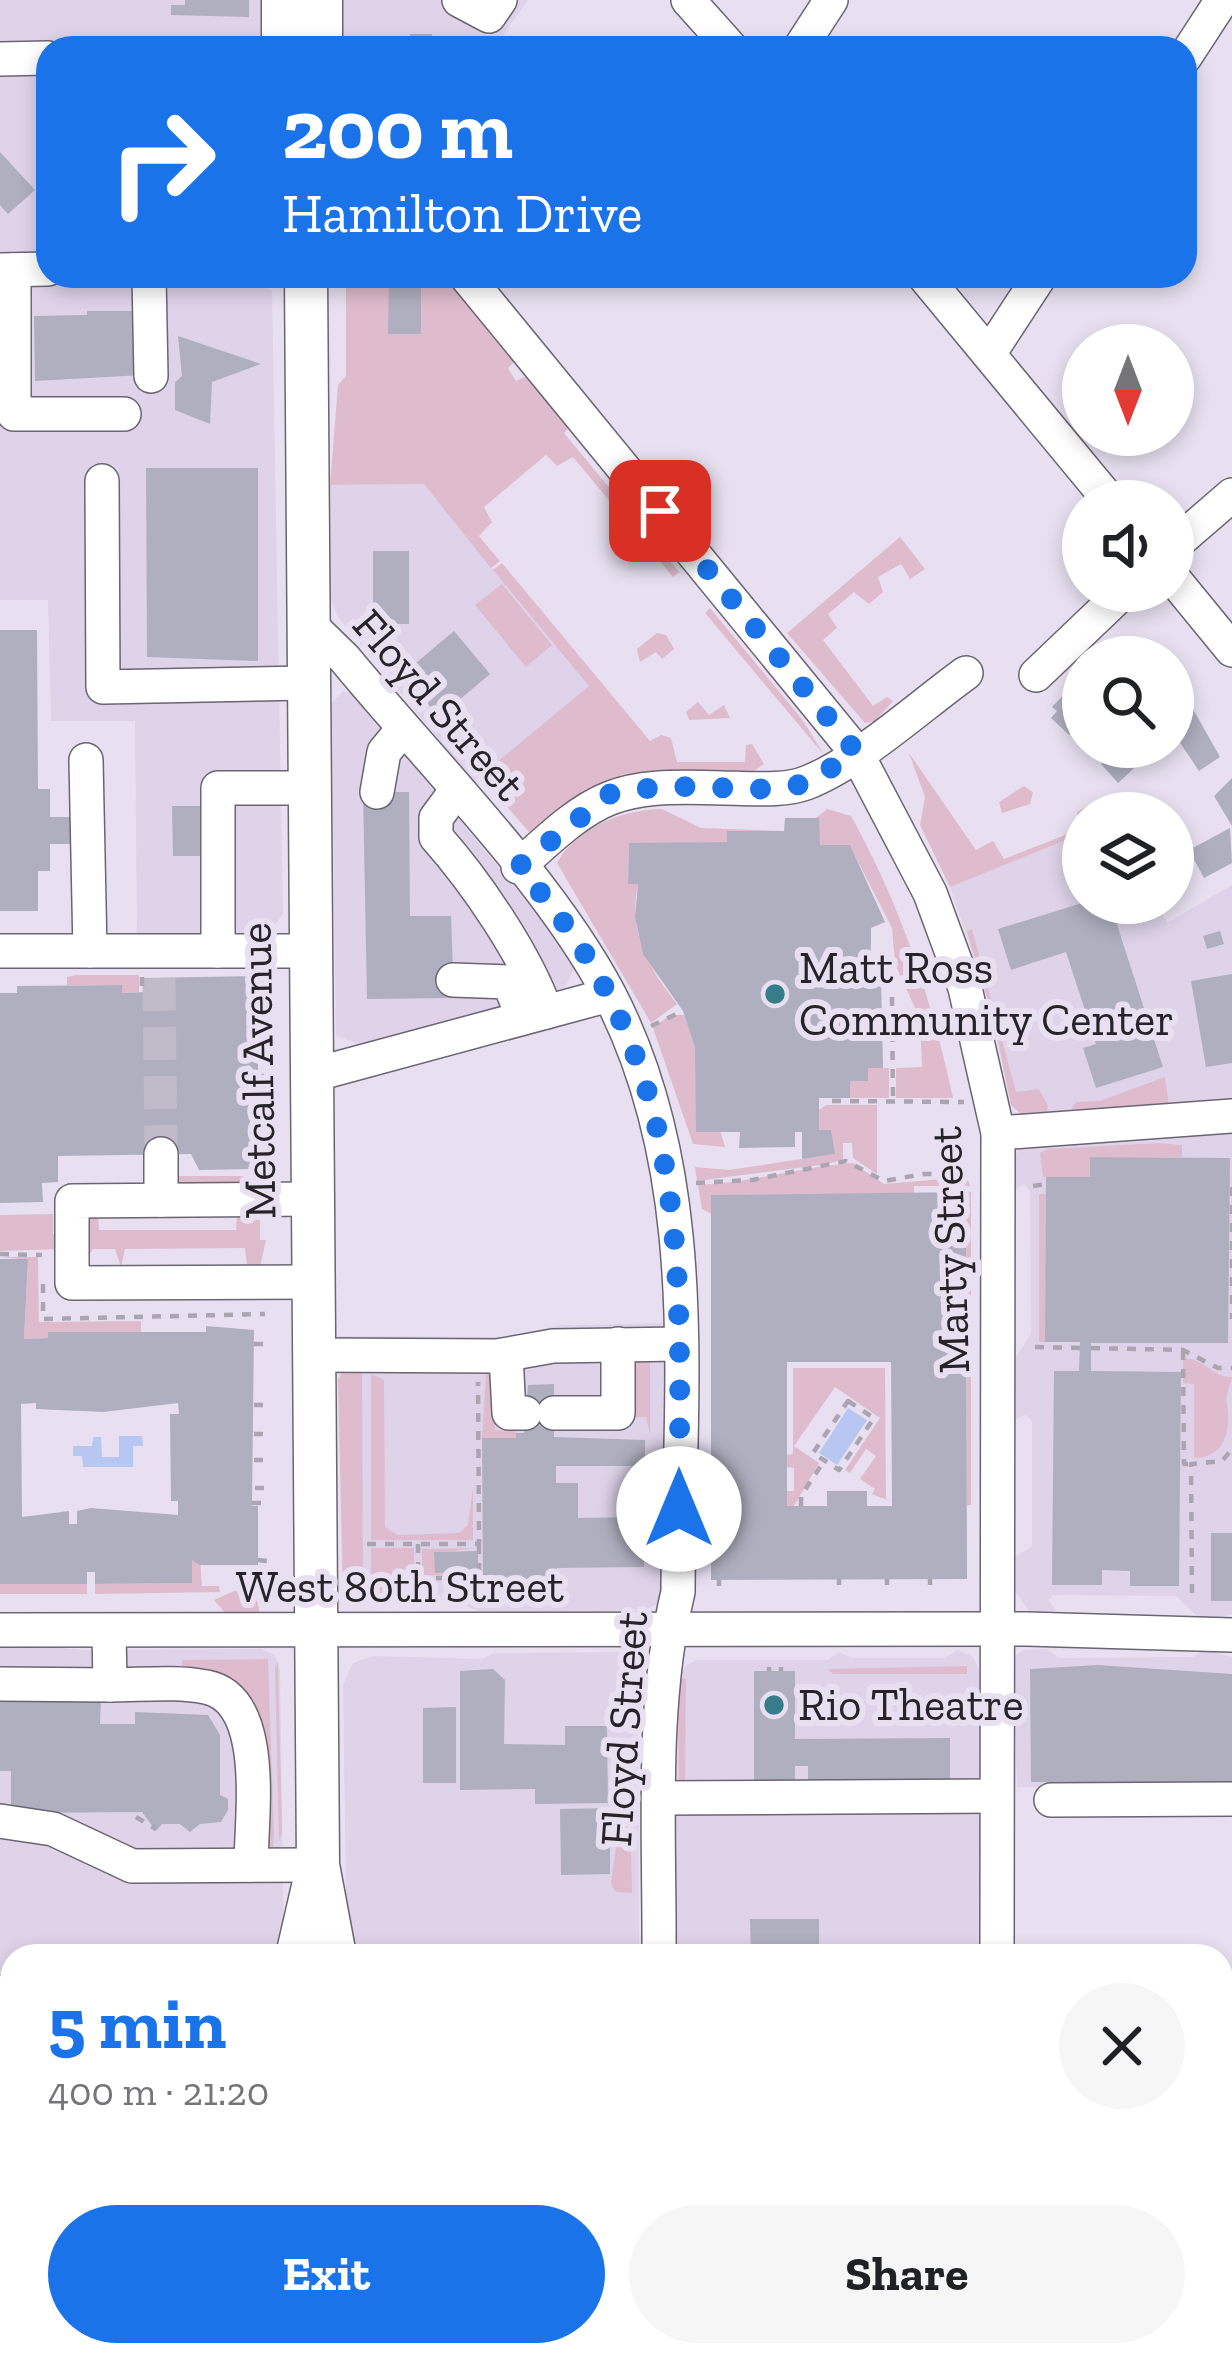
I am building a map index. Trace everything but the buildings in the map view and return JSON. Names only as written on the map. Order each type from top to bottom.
[{"type":"main road","points":[[283,0],[283,36]]},
{"type":"main road","points":[[321,0],[321,36]]},
{"type":"main road","name":"Metcalf Avenue","points":[[306,288],[304,620],[318,1865],[333,1944]]},
{"type":"main road","name":"Metcalf Avenue","points":[[300,1944],[318,1865]]},
{"type":"street","points":[[459,0],[489,16],[500,0]]},
{"type":"street","points":[[688,0],[720,36]]},
{"type":"street","points":[[808,36],[831,0]]},
{"type":"street","points":[[1197,39],[1222,0]]},
{"type":"street","points":[[0,59],[36,58]]},
{"type":"street","points":[[7,270],[14,414],[124,414]]},
{"type":"street","points":[[149,288],[151,376]]},
{"type":"street","name":"Marty Street","points":[[476,288],[856,752],[930,892],[949,940],[998,1133],[997,1944]]},
{"type":"street","points":[[934,288],[1093,480]]},
{"type":"street","points":[[989,354],[1032,288]]},
{"type":"street","points":[[102,481],[104,687],[305,683]]},
{"type":"street","points":[[1194,528],[1232,495]]},
{"type":"street","points":[[1194,604],[1232,650]]},
{"type":"street","points":[[1036,675],[1102,612]]},
{"type":"street","name":"Floyd Street","points":[[304,620],[404,730],[571,933],[609,995],[661,1133],[676,1227],[680,1344],[678,1592],[669,1631],[659,1798],[659,1944]]},
{"type":"street","points":[[518,867],[610,794],[664,786],[760,789],[806,784],[966,673]]},
{"type":"street","points":[[376,793],[384,752],[404,730]]},
{"type":"street","points":[[86,760],[90,951]]},
{"type":"street","points":[[218,951],[218,788],[306,788]]},
{"type":"street","points":[[456,791],[436,818],[436,837],[464,866],[504,937],[533,973],[535,1015]]},
{"type":"street","points":[[0,951],[90,951],[150,973],[218,951],[308,951]]},
{"type":"street","points":[[453,980],[509,982],[535,1015]]},
{"type":"street","points":[[309,1076],[609,995]]},
{"type":"street","points":[[998,1133],[1232,1116]]},
{"type":"street","points":[[161,1154],[161,1200]]},
{"type":"street","points":[[310,1199],[72,1201],[72,1282],[311,1282]]},
{"type":"street","points":[[492,1363],[509,1413],[618,1413],[618,1344]]},
{"type":"street","points":[[312,1354],[492,1363],[553,1346],[680,1344]]},
{"type":"street","name":"West 80th Street","points":[[0,1630],[997,1629],[1232,1635]]},
{"type":"street","points":[[109,1631],[110,1685]]},
{"type":"street","points":[[0,1684],[205,1686],[235,1705],[251,1744],[251,1865]]},
{"type":"street","points":[[659,1798],[996,1796]]},
{"type":"street","points":[[1052,1800],[1232,1799]]},
{"type":"street","points":[[0,1821],[53,1829],[132,1866],[318,1865]]},
{"type":"path","points":[[892,997],[892,1101]]},
{"type":"path","points":[[648,1028],[682,1011]]},
{"type":"path","points":[[832,1101],[964,1102]]},
{"type":"path","points":[[695,1183],[752,1180],[846,1161],[884,1181],[924,1174],[969,1174]]},
{"type":"path","points":[[251,1163],[265,1163]]},
{"type":"path","points":[[1033,1186],[1046,1184]]},
{"type":"path","points":[[1232,1187],[1232,1319]]},
{"type":"path","points":[[254,1345],[266,1345]]},
{"type":"path","points":[[1035,1348],[1080,1348]]},
{"type":"path","points":[[1091,1348],[1183,1351],[1218,1369],[1232,1368]]},
{"type":"path","points":[[1183,1351],[1184,1464],[1222,1461],[1232,1449]]},
{"type":"path","points":[[467,1601],[475,1581],[479,1544],[492,1363]]},
{"type":"path","points":[[848,1401],[874,1418],[839,1470],[824,1461],[813,1453],[848,1401]]},
{"type":"path","points":[[254,1405],[266,1405]]},
{"type":"path","points":[[254,1434],[266,1434]]},
{"type":"path","points":[[254,1460],[266,1460]]},
{"type":"path","points":[[801,1506],[801,1496],[824,1461]]},
{"type":"path","points":[[1191,1464],[1192,1593]]},
{"type":"path","points":[[255,1488],[266,1488]]},
{"type":"path","points":[[252,1503],[266,1503]]},
{"type":"path","points":[[367,1544],[479,1544]]},
{"type":"path","points":[[418,1544],[418,1598]]},
{"type":"path","points":[[258,1560],[267,1561]]},
{"type":"path","points":[[418,1578],[541,1592],[541,1603]]},
{"type":"path","points":[[136,1817],[156,1829]]},
{"type":"shaded area","points":[[0,0],[270,0],[270,36],[36,36],[36,256],[0,256]]},
{"type":"shaded area","points":[[336,0],[528,0],[502,36],[335,36]]},
{"type":"shaded area","points":[[0,279],[36,279],[36,288],[272,291],[283,914],[270,932],[137,936],[135,721],[51,721],[48,600],[0,600]]},
{"type":"shaded area","points":[[346,288],[454,288],[515,361],[508,368],[516,381],[526,376],[569,427],[564,433],[679,572],[673,577],[573,457],[557,466],[546,455],[484,507],[492,522],[479,536],[500,561],[491,568],[424,484],[330,485],[338,385],[346,376]]},
{"type":"shaded area","points":[[424,484],[590,686],[474,782],[338,617],[329,594],[329,485]]},
{"type":"shaded area","points":[[900,537],[925,569],[910,579],[901,564],[878,577],[883,592],[869,604],[854,592],[828,614],[837,628],[823,640],[873,706],[887,697],[893,701],[875,721],[865,723],[787,633]]},
{"type":"shaded area","points":[[502,563],[650,741],[661,735],[671,738],[677,762],[745,762],[746,745],[752,744],[764,764],[754,771],[634,774],[587,792],[530,833],[480,776],[589,686],[493,570]]},
{"type":"shaded area","points":[[502,584],[552,645],[526,667],[475,605]]},
{"type":"shaded area","points":[[710,608],[802,719],[824,755],[705,613]]},
{"type":"shaded area","points":[[657,633],[666,635],[674,649],[662,659],[656,652],[640,662],[637,649]]},
{"type":"shaded area","points":[[343,691],[358,695],[539,917],[574,969],[565,988],[362,1045],[336,1036],[331,704]]},
{"type":"shaded area","points":[[698,702],[709,715],[724,705],[730,718],[689,720],[686,712]]},
{"type":"shaded area","points":[[909,753],[976,850],[993,841],[1004,859],[1062,836],[1062,842],[950,887],[920,825],[925,797]]},
{"type":"shaded area","points":[[1024,786],[1033,792],[1030,804],[1002,813],[999,802]]},
{"type":"shaded area","points":[[662,809],[701,828],[784,831],[727,832],[727,842],[629,844],[628,883],[638,884],[638,934],[649,963],[677,1004],[651,1023],[557,863],[577,839],[602,822]]},
{"type":"shaded area","points":[[827,809],[851,816],[885,884],[924,988],[953,1098],[896,1098],[896,1068],[922,1067],[920,1019],[895,964],[892,928],[850,846],[820,845],[816,818]]},
{"type":"shaded area","points":[[1062,842],[1062,924],[1194,924],[1194,907],[1232,885],[1232,1106],[1035,1117],[1011,1105],[987,996],[950,887]]},
{"type":"shaded area","points":[[972,929],[1016,1092],[1039,1089],[1048,1106],[1046,1116],[1023,1116],[1011,1105],[994,1020],[967,932]]},
{"type":"shaded area","points":[[139,975],[139,992],[122,993],[121,985],[67,985],[67,977]]},
{"type":"shaded area","points":[[670,1015],[684,1015],[690,1029],[725,1147],[693,1144],[653,1028]]},
{"type":"shaded area","points":[[868,1068],[889,1068],[889,1098],[850,1098],[850,1081]]},
{"type":"shaded area","points":[[1165,1077],[1169,1106],[1071,1109],[1076,1102],[1100,1101]]},
{"type":"shaded area","points":[[826,1105],[877,1105],[877,1174],[853,1158],[852,1143],[843,1143],[843,1159],[828,1164],[697,1181],[695,1167],[729,1170],[834,1154],[831,1130],[819,1130],[819,1110]]},
{"type":"shaded area","points":[[1232,1131],[1232,1614],[1203,1622],[1176,1596],[1053,1595],[1048,1600],[1057,1611],[1029,1611],[1014,1590],[1015,1557],[1032,1546],[1032,1421],[1026,1415],[1015,1419],[1014,1360],[1031,1334],[1030,1191],[1024,1184],[1014,1190],[1012,1160],[1021,1146]]},
{"type":"shaded area","points":[[1182,1145],[1182,1157],[1090,1157],[1090,1177],[1043,1177],[1040,1153],[1048,1149]]},
{"type":"shaded area","points":[[853,1163],[884,1184],[967,1177],[970,1186],[914,1186],[914,1194],[712,1195],[712,1214],[702,1209],[698,1185]]},
{"type":"shaded area","points":[[173,1176],[260,1176],[260,1187],[182,1186]]},
{"type":"shaded area","points":[[966,1192],[971,1192],[971,1505],[967,1505]]},
{"type":"shaded area","points":[[1039,1194],[1046,1194],[1045,1342],[1039,1342]]},
{"type":"shaded area","points":[[260,1210],[260,1240],[266,1240],[260,1267],[247,1266],[245,1248],[125,1249],[121,1267],[115,1249],[93,1249],[88,1256],[89,1214],[98,1215],[99,1230],[236,1230],[237,1216]]},
{"type":"shaded area","points":[[53,1214],[53,1234],[63,1235],[63,1249],[0,1251],[0,1215]]},
{"type":"shaded area","points":[[0,1257],[38,1257],[39,1322],[141,1321],[141,1332],[49,1332],[48,1338],[24,1339],[28,1260]]},
{"type":"shaded area","points":[[666,1323],[666,1590],[658,1604],[642,1611],[478,1611],[457,1602],[366,1603],[349,1598],[342,1582],[338,1336],[508,1337],[561,1325]]},
{"type":"shaded area","points":[[1183,1359],[1232,1377],[1225,1438],[1205,1457],[1194,1458],[1194,1384],[1183,1383]]},
{"type":"shaded area","points":[[628,1360],[650,1360],[650,1435],[646,1417],[633,1417]]},
{"type":"shaded area","points":[[362,1367],[363,1588],[343,1588],[338,1380],[344,1369]]},
{"type":"shaded area","points":[[793,1368],[885,1368],[886,1499],[892,1502],[872,1494],[875,1489],[860,1479],[876,1456],[866,1449],[850,1473],[845,1470],[880,1418],[835,1387],[794,1446],[819,1463],[794,1506],[787,1506],[787,1491],[794,1491],[794,1468],[787,1467],[787,1455],[793,1454]]},
{"type":"shaded area","points":[[371,1374],[384,1380],[385,1527],[398,1535],[460,1533],[468,1525],[473,1488],[473,1540],[371,1540]]},
{"type":"shaded area","points":[[486,1374],[494,1374],[495,1430],[516,1431],[516,1438],[482,1438]]},
{"type":"shaded area","points":[[371,1548],[414,1548],[414,1594],[379,1594],[371,1588]]},
{"type":"shaded area","points":[[476,1548],[435,1553],[435,1573],[476,1575],[422,1575],[422,1549]]},
{"type":"shaded area","points":[[192,1560],[200,1560],[202,1586],[219,1586],[220,1592],[95,1594],[95,1584],[191,1583]]},
{"type":"shaded area","points":[[0,1584],[87,1584],[87,1594],[0,1594]]},
{"type":"shaded area","points":[[234,1591],[256,1595],[260,1615],[225,1613],[214,1600]]},
{"type":"shaded area","points":[[0,1643],[85,1650],[261,1649],[275,1655],[280,1670],[284,1944],[0,1944]]},
{"type":"shaded area","points":[[1047,1649],[1059,1658],[1193,1657],[1203,1650],[1232,1657],[1232,1788],[1017,1787],[1013,1657],[1024,1650]]},
{"type":"shaded area","points":[[958,1650],[973,1657],[981,1674],[981,1944],[675,1944],[677,1684],[685,1666],[696,1660],[828,1660],[839,1652],[852,1658],[944,1658]]},
{"type":"shaded area","points":[[621,1652],[639,1657],[647,1676],[638,1684],[639,1944],[347,1944],[343,1685],[353,1663],[373,1656],[482,1659],[494,1653]]},
{"type":"shaded area","points":[[268,1659],[274,1835],[273,1847],[262,1849],[259,1738],[182,1677],[182,1660]]},
{"type":"shaded area","points":[[278,1662],[282,1832],[279,1841],[275,1667]]},
{"type":"shaded area","points":[[967,1666],[967,1674],[833,1674],[828,1669]]},
{"type":"shaded area","points":[[678,1677],[686,1679],[685,1781],[679,1785]]},
{"type":"shaded area","points":[[614,1804],[632,1804],[632,1843],[610,1839]]},
{"type":"shaded area","points":[[616,1847],[631,1847],[632,1893],[616,1892],[611,1884]]},
{"type":"water","points":[[848,1408],[867,1420],[837,1465],[819,1453]]},
{"type":"water","points":[[119,1436],[142,1436],[143,1446],[133,1446],[133,1467],[83,1467],[82,1456],[73,1456],[73,1446],[92,1446],[93,1437],[101,1437],[102,1457],[119,1457]]},
{"type":"tunnel","points":[[159,978],[161,1154]]},
{"type":"place","name":"Matt Ross Community Center","points":[[775,994]]},
{"type":"place","name":"Rio Theatre","points":[[774,1705]]},
{"type":"route","points":[[660,511],[856,752],[806,784],[760,789],[664,786],[610,794],[561,827],[518,867],[571,933],[609,995],[644,1076],[661,1133],[679,1257],[679,1509]]}]
